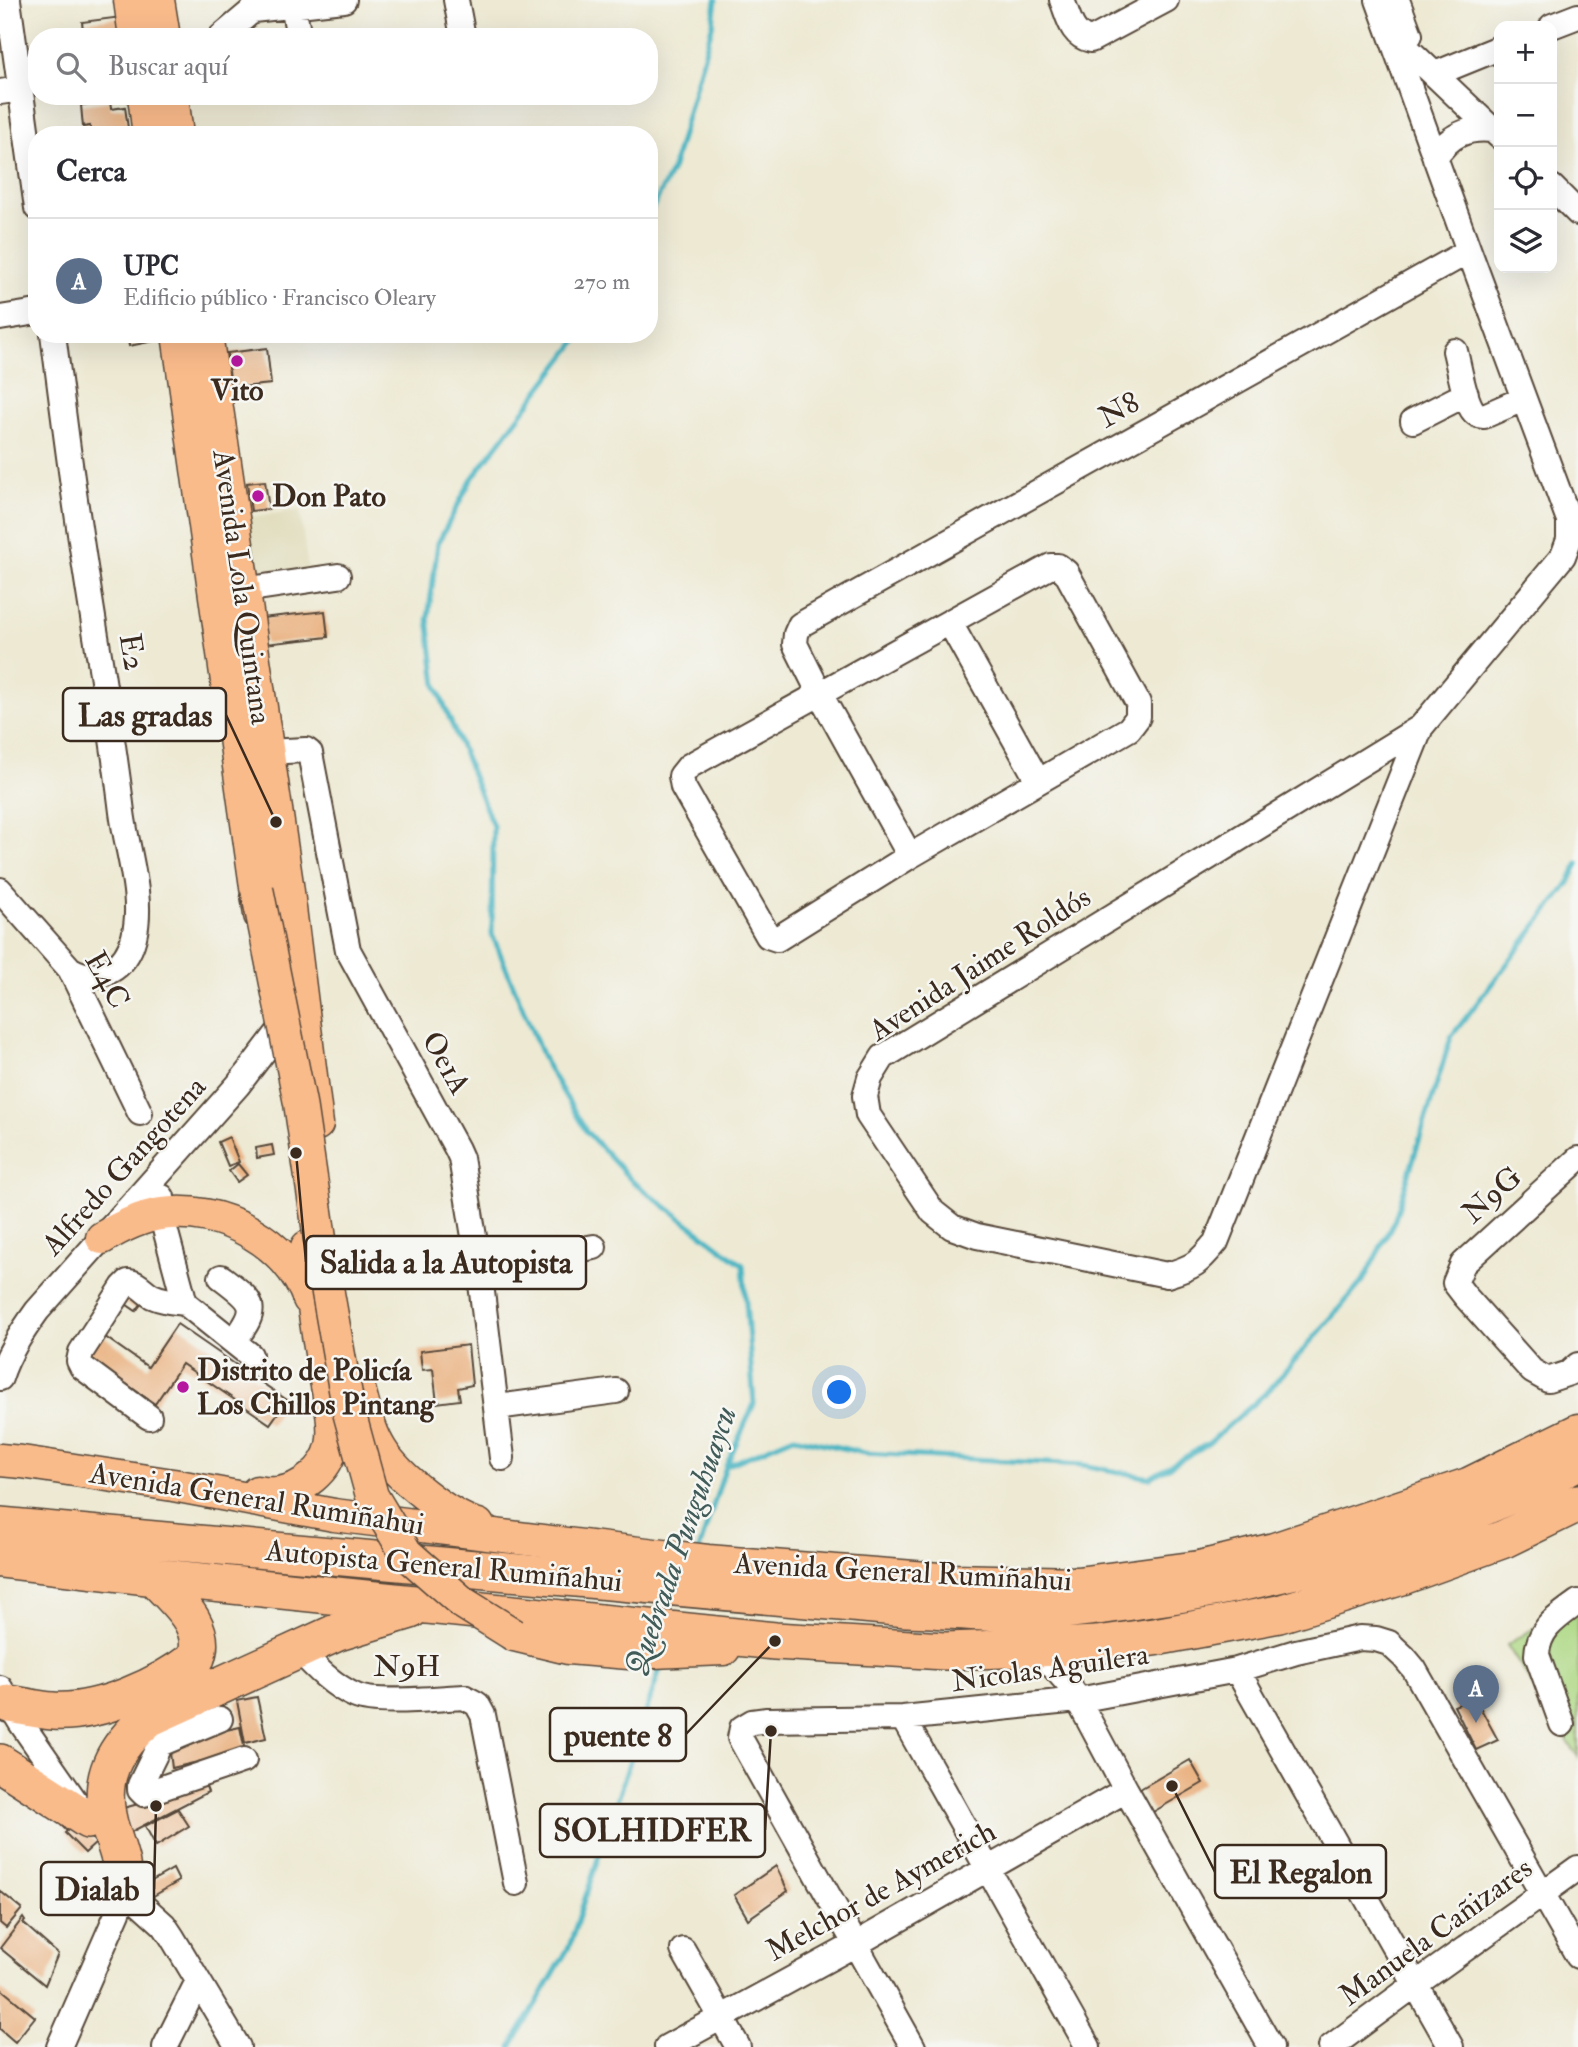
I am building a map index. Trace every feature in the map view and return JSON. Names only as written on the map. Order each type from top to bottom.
[{"type":"highway","name":"Autopista General Rumiñahui","points":[[0,1526],[692,1574],[907,1608],[1012,1613],[1100,1606],[1203,1591],[1334,1560],[1393,1542],[1539,1482],[1578,1461]]},
{"type":"highway","name":"Autopista General Rumiñahui","points":[[0,1559],[424,1606],[775,1641],[945,1651],[1037,1648],[1097,1645],[1147,1638],[1279,1614],[1402,1576],[1504,1539],[1578,1503]]},
{"type":"highway","points":[[5,1696],[54,1711],[100,1705],[151,1687],[196,1658],[200,1644],[192,1620],[154,1577]]},
{"type":"highway","points":[[96,1808],[114,1755],[148,1736],[149,1718],[338,1632],[424,1606]]},
{"type":"highway","points":[[0,1763],[96,1808],[108,1821],[124,1869],[123,1888]]},
{"type":"main road","points":[[130,0],[134,28]]},
{"type":"main road","points":[[158,0],[163,28]]},
{"type":"main road","points":[[150,105],[163,126]]},
{"type":"main road","points":[[168,126],[171,105]]},
{"type":"main road","name":"Avenida Lola Quintana","points":[[173,1485],[276,1494],[302,1485],[325,1463],[332,1447],[333,1427],[314,1316],[296,1153],[179,343]]},
{"type":"main road","name":"Avenida Lola Quintana","points":[[207,343],[287,884],[341,1308],[367,1419],[382,1452],[420,1491],[454,1515],[475,1525],[655,1555]]},
{"type":"main road","name":"Avenida Lola Quintana","points":[[257,889],[300,1103],[328,1293],[349,1412],[372,1496],[407,1553],[463,1602],[514,1635],[568,1648],[629,1653],[699,1649],[868,1647]]},
{"type":"main road","points":[[102,1238],[138,1220],[161,1214],[203,1215],[225,1220],[265,1241],[282,1257],[307,1294],[314,1316]]},
{"type":"main road","name":"Avenida General Rumiñahui","points":[[0,1460],[173,1485],[334,1516],[655,1555],[692,1574],[1077,1583],[1199,1567],[1274,1549],[1468,1484],[1578,1430]]},
{"type":"street","points":[[8,0],[11,91],[28,168]]},
{"type":"street","points":[[230,28],[252,5],[293,6],[344,0]]},
{"type":"street","points":[[456,0],[461,28]]},
{"type":"street","points":[[1062,0],[1074,30],[1081,38],[1091,40],[1166,0]]},
{"type":"street","name":"Avenida Jaime Roldós","points":[[1378,0],[1569,520],[1569,540],[1563,556],[1421,727],[1216,1242],[1201,1261],[1167,1275],[977,1236],[952,1227],[933,1212],[868,1115],[865,1096],[870,1078],[883,1058],[1421,727]]},
{"type":"street","points":[[1397,0],[1427,66]]},
{"type":"street","points":[[293,6],[297,28]]},
{"type":"street","points":[[1557,24],[1578,16]]},
{"type":"street","points":[[1391,33],[1494,131]]},
{"type":"street","points":[[1427,66],[1494,49]]},
{"type":"street","points":[[170,126],[180,105]]},
{"type":"street","points":[[1435,158],[1453,136],[1465,130],[1479,128],[1494,132]]},
{"type":"street","points":[[1557,192],[1578,213]]},
{"type":"street","name":"N8","points":[[820,694],[795,644],[800,625],[1469,251]]},
{"type":"street","points":[[0,318],[28,313]]},
{"type":"street","name":"E2","points":[[54,343],[77,514],[136,891],[137,919],[127,954],[107,974],[77,974],[70,969]]},
{"type":"street","points":[[1455,351],[1466,394],[1472,410],[1478,415],[1484,416],[1523,399]]},
{"type":"street","points":[[1413,421],[1466,394]]},
{"type":"street","points":[[1051,566],[1058,566],[1066,572],[1138,704],[1138,717],[1129,729],[910,856],[777,939],[768,936],[763,928],[683,787],[681,776],[689,766],[820,694],[1051,566]]},
{"type":"street","points":[[243,590],[338,576]]},
{"type":"street","points":[[950,623],[1038,781]]},
{"type":"street","points":[[820,694],[910,856]]},
{"type":"street","name":"Oe1A","points":[[266,752],[306,750],[310,753],[348,950],[457,1149],[480,1267],[502,1458]]},
{"type":"street","name":"E4C","points":[[0,890],[70,969],[141,1113]]},
{"type":"street","name":"Alfredo Gangotena","points":[[0,1378],[17,1339],[37,1311],[238,1085],[301,1000]]},
{"type":"street","name":"N9G","points":[[1578,1159],[1463,1264],[1455,1283],[1532,1371],[1548,1380],[1569,1373],[1578,1366]]},
{"type":"street","points":[[163,1171],[161,1214],[186,1303]]},
{"type":"street","points":[[480,1267],[594,1247]]},
{"type":"street","points":[[149,1417],[82,1367],[79,1361],[81,1352],[128,1282],[134,1282],[150,1295],[165,1301],[186,1303],[242,1348],[251,1307],[243,1294],[221,1277]]},
{"type":"street","points":[[498,1407],[616,1391]]},
{"type":"street","points":[[1562,1724],[1537,1655],[1537,1644],[1551,1622],[1578,1602]]},
{"type":"street","name":"Nicolas Aguilera","points":[[856,1944],[740,1738],[740,1731],[745,1726],[767,1720],[903,1718],[1078,1700],[1237,1670],[1296,1652],[1360,1638],[1389,1643],[1409,1662],[1543,1894]]},
{"type":"street","points":[[1037,1648],[1067,1682],[1078,1700],[1270,2047]]},
{"type":"street","name":"N9H","points":[[298,1649],[318,1671],[359,1697],[375,1700],[464,1697],[477,1704],[483,1715],[516,1882]]},
{"type":"street","points":[[1237,1670],[1451,2047]]},
{"type":"street","points":[[5,1696],[20,1723],[96,1808],[140,1790]]},
{"type":"street","points":[[903,1718],[1088,2047]]},
{"type":"street","points":[[140,1790],[154,1753],[148,1736],[220,1719]]},
{"type":"street","points":[[140,1790],[144,1794],[244,1760]]},
{"type":"street","name":"Melchor de Aymerich","points":[[667,2047],[856,1944],[1126,1790]]},
{"type":"street","name":"Manuela Cañizares","points":[[1331,2047],[1578,1868]]},
{"type":"street","points":[[123,1888],[164,1926],[238,2047]]},
{"type":"street","points":[[59,2047],[111,1932],[122,1901],[123,1888]]},
{"type":"street","points":[[1543,1894],[1578,1956]]},
{"type":"street","points":[[856,1944],[913,2047]]},
{"type":"street","points":[[683,1950],[738,2047]]},
{"type":"street","points":[[165,2047],[198,1981]]},
{"type":"shaded area","points":[[300,510],[309,577],[254,585],[244,518]]},
{"type":"green space","points":[[1578,1601],[1578,1757],[1507,1645]]},
{"type":"building","points":[[121,17],[122,28],[83,28],[82,22]]},
{"type":"building","points":[[81,105],[110,105],[111,109],[125,107],[128,126],[83,126]]},
{"type":"building","points":[[267,348],[271,384],[231,388],[227,353]]},
{"type":"building","name":"Don Pato","points":[[265,481],[269,509],[251,511],[247,483]]},
{"type":"building","points":[[325,611],[328,637],[265,644],[262,618]]},
{"type":"building","points":[[229,1137],[239,1162],[228,1166],[218,1142]]},
{"type":"building","points":[[272,1145],[274,1155],[257,1158],[256,1148]]},
{"type":"building","points":[[238,1164],[247,1175],[237,1182],[229,1171]]},
{"type":"building","points":[[128,1289],[144,1300],[136,1311],[120,1300]]},
{"type":"building","points":[[177,1324],[287,1400],[270,1424],[182,1364],[155,1404],[83,1354],[98,1332],[148,1367]]},
{"type":"building","points":[[468,1345],[472,1385],[458,1388],[460,1400],[437,1403],[433,1369],[422,1370],[420,1351]]},
{"type":"building","points":[[257,1697],[266,1738],[245,1743],[237,1701]]},
{"type":"building","points":[[1475,1698],[1498,1740],[1476,1750],[1454,1706]]},
{"type":"building","points":[[240,1727],[245,1751],[172,1768],[170,1753],[177,1741]]},
{"type":"building","points":[[1190,1760],[1203,1783],[1153,1812],[1140,1789]]},
{"type":"building","points":[[203,1779],[208,1792],[129,1833],[120,1809]]},
{"type":"building","points":[[178,1809],[189,1826],[156,1846],[145,1826]]},
{"type":"building","points":[[72,1816],[96,1843],[85,1853],[65,1833],[67,1831],[62,1826]]},
{"type":"building","points":[[776,1866],[788,1891],[748,1919],[734,1895]]},
{"type":"building","points":[[173,1869],[179,1881],[150,1898],[143,1886]]},
{"type":"building","points":[[0,1891],[22,1909],[6,1928],[0,1923]]},
{"type":"building","points":[[23,1918],[23,1923],[58,1954],[45,1985],[0,1948]]},
{"type":"building","points":[[0,1988],[35,2017],[15,2042],[0,2029]]},
{"type":"waterway","name":"Quebrada Punguhuaycu","points":[[658,197],[672,170],[713,23],[716,0]]},
{"type":"waterway","name":"Quebrada Punguhuaycu","points":[[575,343],[471,480],[438,543],[428,618],[436,685],[493,826],[492,934],[545,1062],[586,1131],[632,1181],[743,1265],[754,1404],[726,1466],[699,1550]]},
{"type":"waterway","points":[[726,1466],[794,1437],[864,1453],[1083,1465],[1150,1478],[1209,1443],[1269,1390],[1363,1281],[1395,1219],[1451,1037],[1569,883],[1578,863]]},
{"type":"waterway","name":"Quebrada Punguhuaycu","points":[[511,2047],[569,1947],[662,1663]]},
{"type":"place","name":"Vito","points":[[237,361]]},
{"type":"place","name":"Don Pato","points":[[258,496]]},
{"type":"place","name":"Las gradas","points":[[276,822]]},
{"type":"place","name":"Salida a la Autopista","points":[[296,1153]]},
{"type":"place","name":"Distrito de Policía Los Chillos Pintang","points":[[183,1387]]},
{"type":"place","name":"puente 8","points":[[775,1641]]},
{"type":"place","name":"UPC","points":[[1476,1723]]},
{"type":"place","name":"SOLHIDFER","points":[[771,1731]]},
{"type":"place","name":"El Regalon","points":[[1172,1786]]},
{"type":"place","name":"Dialab","points":[[156,1806]]}]
